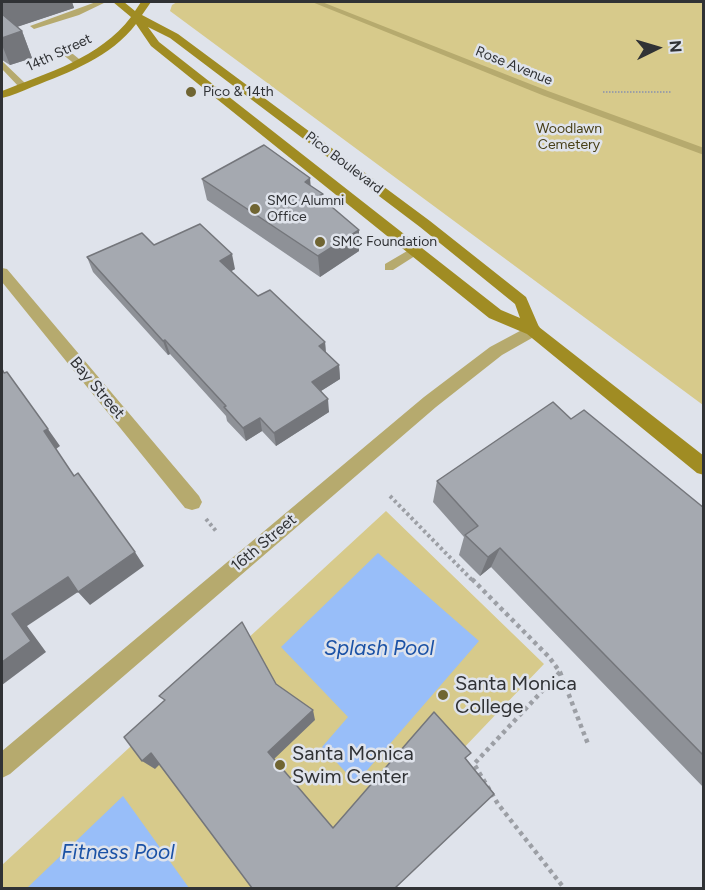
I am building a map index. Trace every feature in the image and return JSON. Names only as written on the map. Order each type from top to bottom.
[{"type":"main road","name":"Pico Boulevard","points":[[118,2],[136,16],[174,36],[400,206],[521,301],[533,330]]},
{"type":"main road","name":"14th Street","points":[[2,95],[79,63],[120,37],[146,2]]},
{"type":"main road","name":"Pico Boulevard","points":[[136,16],[155,44],[376,218],[414,251],[495,314],[533,330],[704,467]]},
{"type":"main road","points":[[279,143],[304,133]]},
{"type":"main road","points":[[376,218],[400,206]]},
{"type":"street","name":"Bay Street","points":[[2,273],[192,502]]},
{"type":"street","name":"16th Street","points":[[2,766],[430,402],[496,351],[533,330]]},
{"type":"lane","points":[[34,26],[102,2]]},
{"type":"lane","name":"Rose Avenue","points":[[316,2],[545,93],[704,152]]},
{"type":"lane","points":[[65,52],[79,63]]},
{"type":"lane","points":[[2,64],[23,86]]},
{"type":"lane","points":[[389,267],[414,251]]},
{"type":"path","points":[[602,92],[671,92]]},
{"type":"path","points":[[390,496],[549,657],[560,672],[588,744]]},
{"type":"path","points":[[560,672],[472,767],[564,888]]},
{"type":"green space","name":"Woodlawn Cemetery","points":[[177,2],[703,2],[703,405],[170,11],[172,5]]},
{"type":"green space","name":"Santa Monica Swim Center","points":[[386,511],[544,664],[330,888],[2,888],[2,865]]},
{"type":"water","name":"Splash Pool","points":[[378,553],[479,641],[356,783],[322,747],[348,717],[281,647]]},
{"type":"water","name":"Fitness Pool","points":[[123,796],[189,888],[27,888]]},
{"type":"building","points":[[2,14],[22,31],[2,38]]},
{"type":"building","points":[[264,145],[310,178],[305,182],[323,194],[319,196],[359,230],[318,256],[202,179]]},
{"type":"building","points":[[200,224],[232,254],[220,261],[258,296],[270,290],[325,342],[319,346],[339,365],[312,382],[328,399],[274,433],[260,418],[243,428],[224,407],[226,406],[87,257],[142,233],[154,245]]},
{"type":"building","points":[[2,369],[4,373],[7,372],[48,429],[44,431],[74,476],[78,473],[135,552],[78,592],[68,577],[12,614],[31,641],[2,662]]},
{"type":"building","points":[[553,402],[571,419],[584,410],[704,508],[704,756],[500,548],[488,557],[465,535],[478,526],[437,481]]},
{"type":"building","points":[[242,622],[276,684],[313,710],[268,752],[333,828],[434,712],[471,753],[465,758],[494,794],[395,888],[252,888],[151,753],[142,761],[124,737],[165,700],[159,696]]},
{"type":"place","name":"Pico & 14th","points":[[191,92]]},
{"type":"place","name":"SMC Alumni Office","points":[[255,209]]},
{"type":"place","name":"SMC Foundation","points":[[320,242]]},
{"type":"place","name":"Santa Monica College","points":[[443,695]]},
{"type":"place","name":"Santa Monica Swim Center","points":[[280,765]]}]
